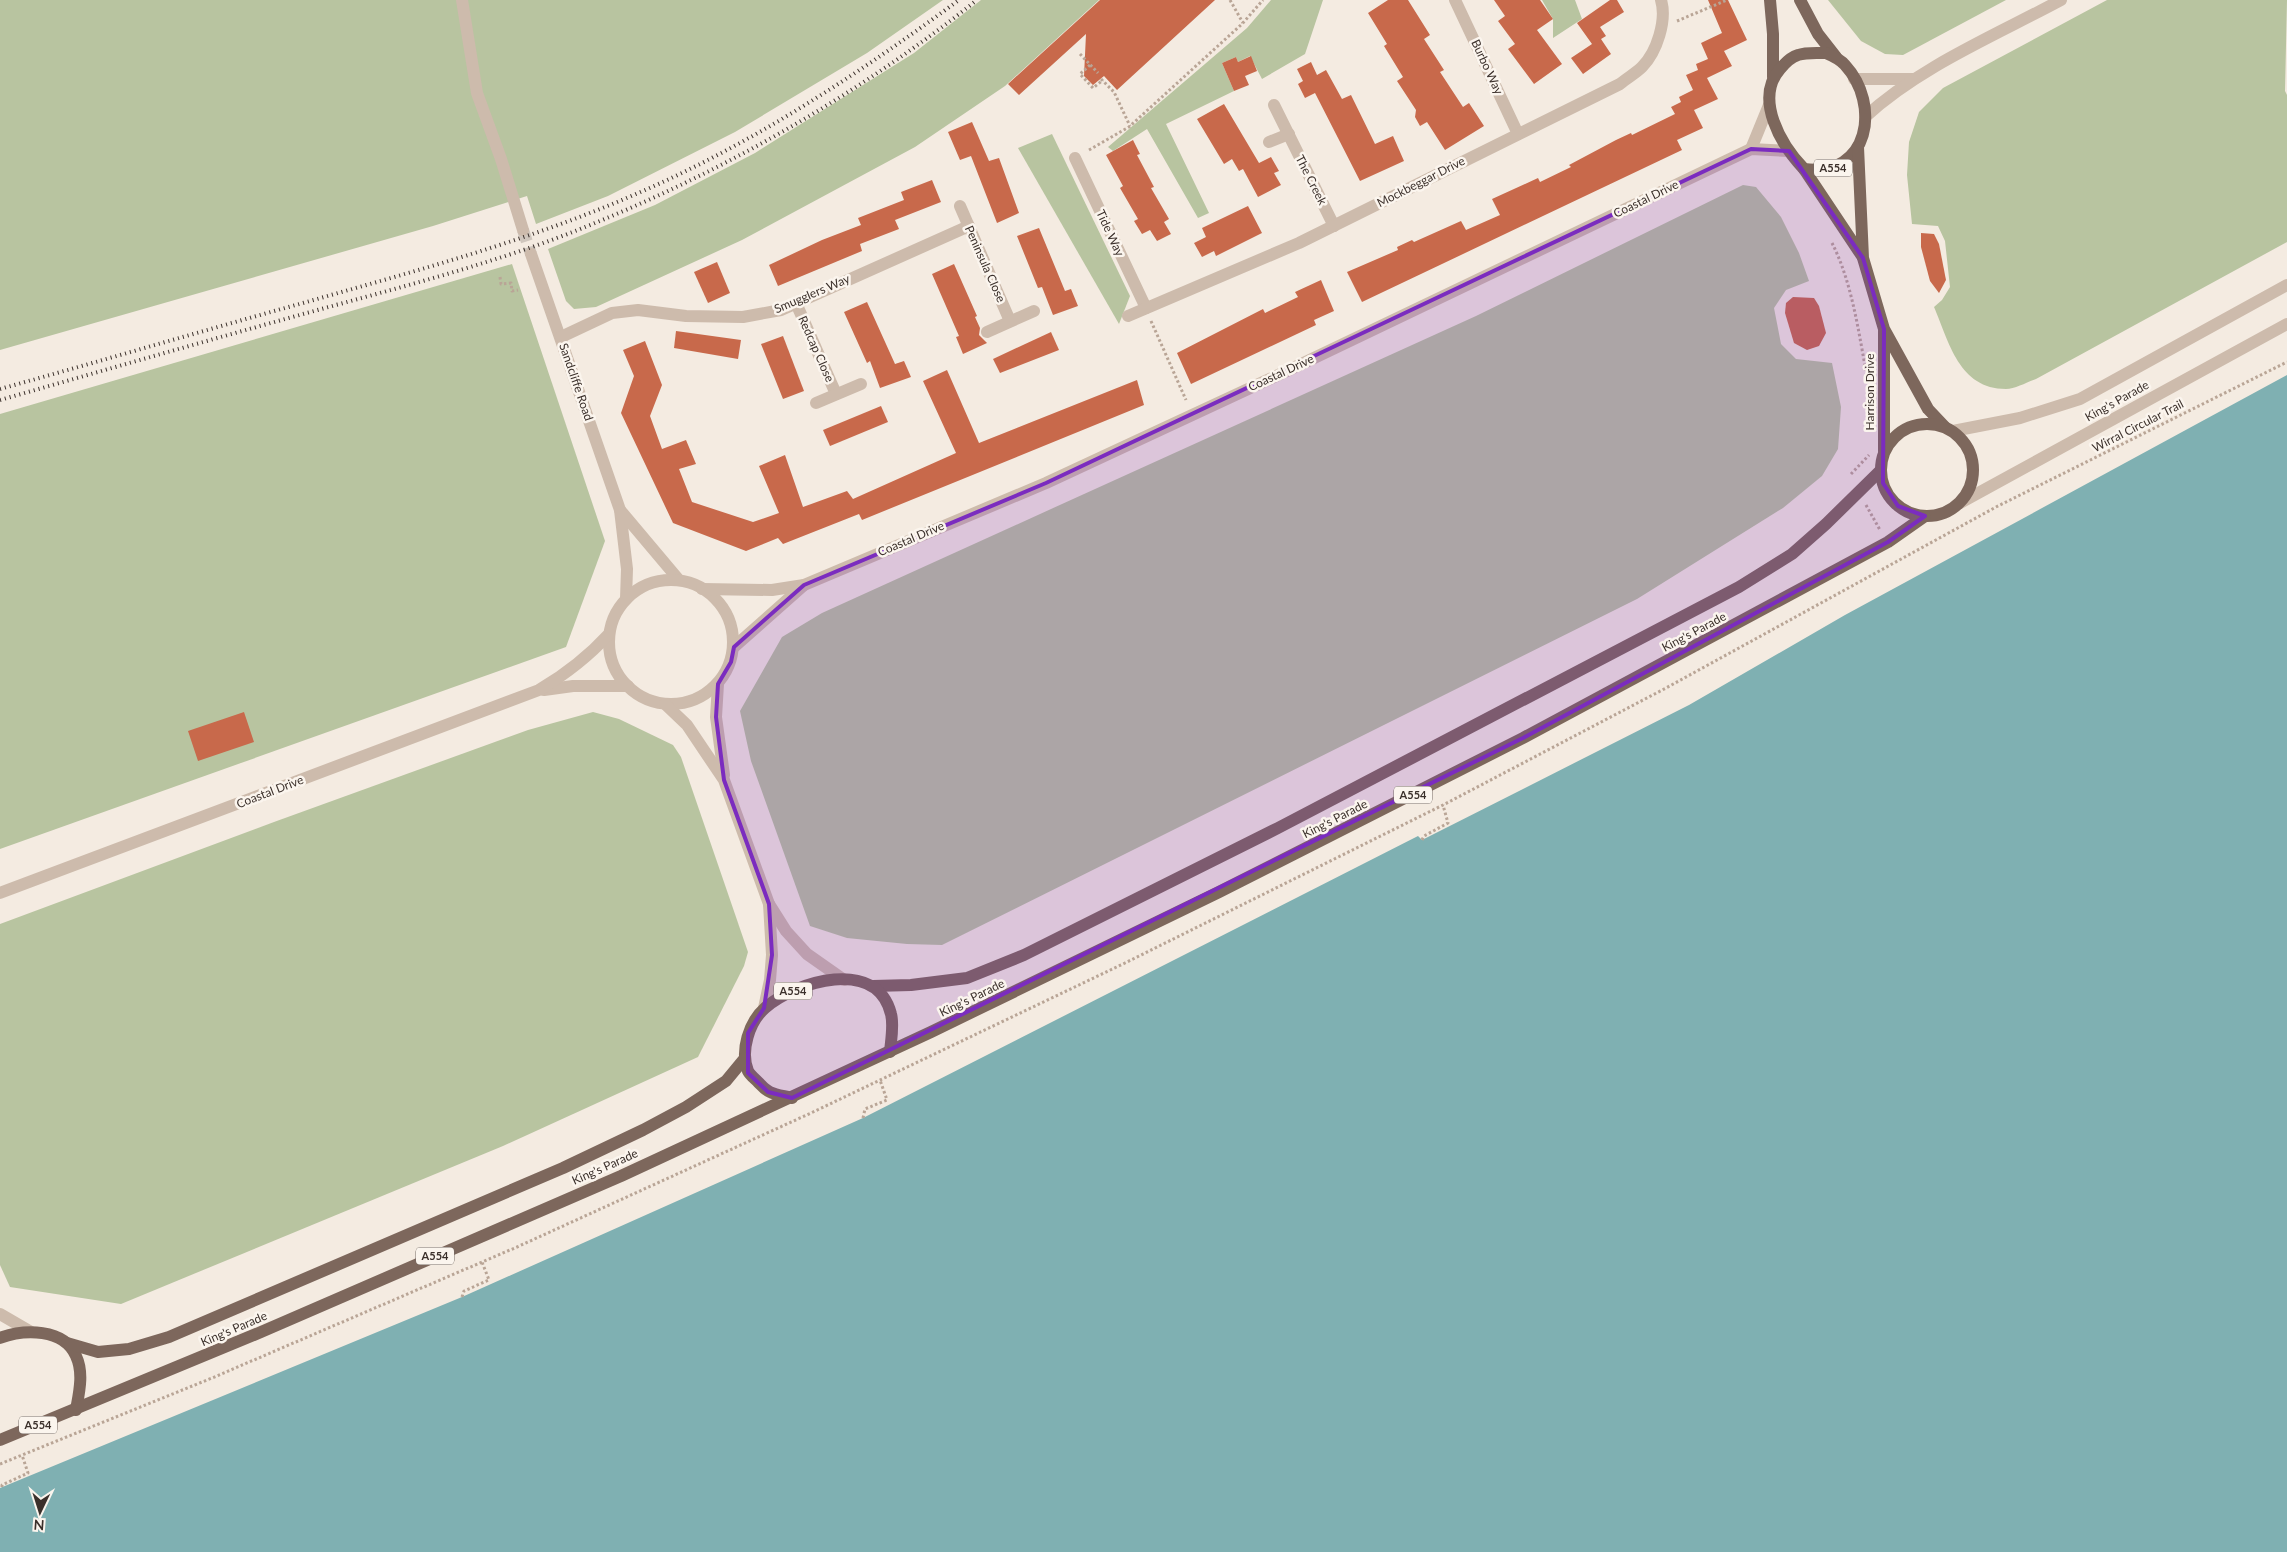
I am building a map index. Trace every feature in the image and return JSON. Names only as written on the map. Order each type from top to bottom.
[{"type":"main road","name":"A554","points":[[1770,0],[1773,34],[1773,77],[1769,105],[1778,132],[1789,151],[1804,169],[1831,168],[1852,157],[1858,146],[1864,131],[1866,118],[1864,104],[1846,65],[1818,34],[1800,0]]},
{"type":"main road","points":[[1773,77],[1787,61],[1799,54],[1826,53],[1838,58]]},
{"type":"main road","name":"Harrison Drive","points":[[1858,146],[1863,258],[1884,329],[1928,410],[1949,429]]},
{"type":"main road","name":"Harrison Drive","points":[[1804,169],[1863,258]]},
{"type":"main road","name":"Harrison Drive","points":[[1884,329],[1884,454]]},
{"type":"main road","points":[[1930,424],[1949,429],[1963,440],[1970,452],[1974,465],[1973,479],[1968,492],[1960,503],[1950,511],[1938,515],[1924,516],[1911,513],[1894,501],[1883,483],[1881,470],[1884,454],[1891,441],[1902,431],[1916,425],[1930,424]]},
{"type":"main road","name":"King's Parade","points":[[873,986],[911,985],[967,978],[1024,955],[1278,828],[1738,587],[1792,554],[1881,470]]},
{"type":"main road","name":"King's Parade","points":[[0,1440],[261,1332],[585,1191],[792,1098],[1047,977],[1523,738],[1888,542],[1924,516]]},
{"type":"main road","name":"A554","points":[[792,1098],[768,1092],[748,1073],[746,1058],[748,1034],[764,1008],[809,983],[844,980],[859,981],[873,986]]},
{"type":"main road","points":[[873,986],[884,999],[891,1014],[890,1052]]},
{"type":"main road","name":"King's Parade","points":[[67,1343],[98,1352],[129,1350],[169,1337],[563,1168],[643,1130],[686,1108],[726,1081],[746,1058]]},
{"type":"main road","name":"A554","points":[[0,1338],[31,1332],[52,1335],[67,1343]]},
{"type":"main road","points":[[67,1343],[76,1356],[80,1371],[80,1387],[76,1410]]},
{"type":"street","points":[[462,0],[477,93],[501,159],[523,230]]},
{"type":"street","name":"Burbo Way","points":[[1455,0],[1518,134]]},
{"type":"street","name":"Mockbeggar Drive","points":[[1128,316],[1299,243],[1620,84],[1643,66],[1654,50],[1660,28],[1663,6],[1661,0]]},
{"type":"street","points":[[1866,118],[1887,97],[1913,79],[2061,0]]},
{"type":"street","points":[[1854,79],[1913,79]]},
{"type":"street","name":"The Creek","points":[[1274,105],[1334,226]]},
{"type":"street","points":[[1751,149],[1769,105]]},
{"type":"street","points":[[1269,142],[1289,134]]},
{"type":"street","name":"Coastal Drive","points":[[702,589],[772,590],[804,585],[1046,483],[1751,149],[1789,151]]},
{"type":"street","name":"Tide Way","points":[[1075,158],[1146,308]]},
{"type":"street","name":"Peninsula Close","points":[[960,206],[1010,321]]},
{"type":"street","name":"Smugglers Way","points":[[561,337],[612,313],[638,310],[686,316],[743,317],[781,310],[969,226]]},
{"type":"street","name":"Sandcliffe Road","points":[[531,254],[620,510],[627,569],[626,599]]},
{"type":"street","name":"King's Parade","points":[[1949,429],[2020,418],[2080,398],[2287,285]]},
{"type":"street","name":"Redcap Close","points":[[796,303],[836,394]]},
{"type":"street","points":[[987,332],[1034,311]]},
{"type":"street","name":"King's Parade","points":[[1960,503],[2287,324]]},
{"type":"street","name":"Redcap Close","points":[[816,403],[861,384]]},
{"type":"street","name":"Sandcliffe Road","points":[[620,510],[679,580]]},
{"type":"street","points":[[666,580],[679,580],[698,585],[717,599],[724,608],[732,628],[734,647],[731,662],[718,684],[705,694],[691,701],[665,704],[646,699],[628,686],[615,669],[610,656],[609,634],[613,619],[626,599],[648,584],[666,580]]},
{"type":"street","name":"Coastal Drive","points":[[734,647],[804,585]]},
{"type":"street","name":"Coastal Drive","points":[[0,893],[540,690],[568,673],[588,657],[609,634]]},
{"type":"street","points":[[718,684],[716,717],[724,780],[768,904],[786,931],[807,954],[844,980]]},
{"type":"street","name":"Coastal Drive","points":[[540,690],[574,686],[628,686]]},
{"type":"street","points":[[665,704],[687,725],[724,780]]},
{"type":"street","points":[[764,1008],[770,980],[772,955],[768,904]]},
{"type":"street","points":[[0,1314],[31,1332]]},
{"type":"path","points":[[1230,0],[1243,23]]},
{"type":"path","points":[[1075,158],[1130,126],[1243,23],[1263,0]]},
{"type":"path","points":[[1660,28],[1727,0]]},
{"type":"path","points":[[1080,54],[1098,73]]},
{"type":"path","points":[[1090,65],[1080,74],[1093,88],[1102,79],[1114,92],[1130,126]]},
{"type":"path","points":[[1831,241],[1840,259],[1859,337],[1867,381]]},
{"type":"path","points":[[500,277],[501,284],[511,282],[512,291],[518,290]]},
{"type":"path","points":[[1146,308],[1193,414]]},
{"type":"path","name":"Wirral Circular Trail","points":[[1996,507],[2287,362]]},
{"type":"path","points":[[1870,453],[1845,481],[1867,506],[1900,561]]},
{"type":"path","points":[[1422,840],[1424,836],[1448,823],[1443,805]]},
{"type":"path","points":[[863,1118],[865,1109],[887,1100],[880,1080]]},
{"type":"path","points":[[462,1297],[464,1291],[489,1280],[482,1262]]},
{"type":"path","points":[[2,1487],[2,1484],[28,1474],[22,1455]]},
{"type":"highlighted area","points":[[1751,149],[1789,151],[1863,258],[1884,329],[1883,483],[1898,506],[1925,516],[1888,542],[1523,738],[792,1098],[768,1092],[748,1073],[748,1033],[764,1008],[772,955],[769,904],[724,780],[716,717],[718,684],[731,662],[734,647],[804,585],[1046,483]]},
{"type":"green space","points":[[0,0],[943,0],[867,53],[735,132],[608,196],[536,224],[527,196],[433,226],[0,350]]},
{"type":"green space","points":[[981,0],[1099,0],[1005,86],[915,147],[742,240],[596,307],[574,309],[566,301],[548,249],[655,205],[755,153],[914,53]]},
{"type":"green space","points":[[1271,0],[1323,0],[1305,54],[1262,79],[1250,56],[1238,62],[1236,57],[1222,63],[1234,91],[1166,124],[1209,213],[1198,218],[1147,129],[1113,151],[1108,147],[1247,28]]},
{"type":"green space","points":[[1542,0],[1575,0],[1582,19],[1553,38],[1553,19]]},
{"type":"green space","points":[[1828,0],[2006,0],[1903,55],[1885,54],[1861,41]]},
{"type":"green space","points":[[2107,0],[2287,0],[2285,91],[2287,95],[2287,242],[2036,379],[2010,389],[1990,387],[1977,381],[1958,361],[1934,307],[1942,300],[1950,287],[1945,241],[1938,226],[1912,224],[1907,175],[1909,142],[1919,112],[1943,88]]},
{"type":"green space","points":[[1052,134],[1130,296],[1119,324],[1018,148]]},
{"type":"green space","points":[[1743,185],[1756,187],[1781,217],[1799,253],[1809,281],[1786,290],[1774,308],[1781,344],[1796,359],[1832,363],[1841,407],[1838,449],[1822,476],[1783,508],[1637,599],[942,945],[907,944],[847,938],[810,926],[751,761],[740,711],[782,637],[822,613],[1476,316]]},
{"type":"green space","points":[[512,264],[605,541],[566,647],[0,849],[0,414]]},
{"type":"green space","points":[[593,712],[619,719],[673,745],[681,757],[748,952],[744,966],[698,1057],[503,1146],[121,1304],[10,1287],[0,1265],[0,924],[528,730]]},
{"type":"water","points":[[2287,375],[2287,1552],[0,1552],[0,1488],[462,1297],[863,1118],[1418,836],[1422,840],[1689,705],[1845,615]]},
{"type":"building","points":[[1100,0],[1215,0],[1117,90],[1104,76],[1093,85],[1084,76],[1086,34],[1019,95],[1008,84]]},
{"type":"building","points":[[1388,0],[1408,0],[1430,35],[1424,39],[1444,70],[1440,72],[1463,107],[1469,103],[1484,126],[1445,150],[1427,122],[1420,126],[1415,117],[1416,110],[1397,81],[1403,77],[1384,46],[1387,44],[1368,13]]},
{"type":"building","points":[[1494,0],[1540,0],[1553,19],[1537,30],[1562,64],[1534,84],[1508,49],[1515,44],[1498,21],[1505,16]]},
{"type":"building","points":[[1610,0],[1617,0],[1624,12],[1600,27],[1606,36],[1601,39],[1611,54],[1583,74],[1571,58],[1592,44],[1577,23]]},
{"type":"building","points":[[1708,0],[1728,0],[1747,40],[1724,51],[1732,66],[1707,78],[1718,99],[1694,110],[1703,128],[1677,140],[1682,150],[1362,302],[1347,272],[1398,250],[1397,247],[1412,240],[1414,242],[1461,221],[1466,230],[1500,215],[1492,199],[1538,178],[1540,182],[1571,167],[1569,165],[1616,140],[1631,133],[1632,135],[1675,114],[1671,107],[1681,102],[1679,97],[1693,90],[1686,75],[1698,70],[1696,64],[1708,59],[1701,43],[1722,33]]},
{"type":"building","points":[[1251,56],[1257,71],[1245,76],[1249,85],[1234,91],[1222,63],[1236,57],[1238,62]]},
{"type":"building","points":[[1311,62],[1317,75],[1326,70],[1342,99],[1351,95],[1375,144],[1393,136],[1404,161],[1360,181],[1315,93],[1305,98],[1298,84],[1303,81],[1297,69]]},
{"type":"building","points":[[1224,104],[1259,163],[1271,157],[1279,171],[1274,173],[1281,185],[1258,197],[1243,169],[1239,171],[1232,159],[1224,164],[1197,119]]},
{"type":"building","points":[[972,122],[989,161],[999,158],[1019,213],[997,223],[971,156],[960,160],[948,132]]},
{"type":"building","points":[[1133,140],[1140,154],[1137,155],[1154,187],[1151,188],[1169,219],[1164,222],[1171,234],[1157,241],[1150,230],[1142,234],[1134,221],[1138,219],[1120,188],[1123,186],[1106,155]]},
{"type":"building","points":[[932,180],[941,202],[895,220],[899,229],[860,244],[862,251],[778,286],[769,265],[822,240],[861,225],[858,218],[904,200],[901,192]]},
{"type":"building","points":[[1248,206],[1262,233],[1216,256],[1214,251],[1202,257],[1194,243],[1206,237],[1202,228]]},
{"type":"building","points":[[1039,228],[1065,291],[1071,289],[1078,306],[1053,315],[1042,287],[1038,288],[1017,236]]},
{"type":"building","points":[[1921,233],[1934,234],[1939,244],[1946,280],[1939,293],[1930,281],[1921,247]]},
{"type":"building","points":[[717,262],[730,293],[708,303],[694,272]]},
{"type":"building","points":[[954,264],[977,316],[975,317],[980,328],[979,335],[987,343],[963,354],[956,337],[959,336],[932,274]]},
{"type":"building","points":[[1321,280],[1334,311],[1314,320],[1316,325],[1191,384],[1177,353],[1263,309],[1265,313],[1298,297],[1295,292]]},
{"type":"building","points":[[1793,297],[1814,298],[1819,306],[1826,333],[1819,346],[1807,350],[1794,343],[1785,313],[1786,303]]},
{"type":"building","points":[[867,302],[895,364],[904,361],[911,377],[880,388],[870,361],[867,363],[844,312]]},
{"type":"building","points":[[676,331],[741,340],[738,359],[674,348]]},
{"type":"building","points":[[1051,332],[1059,350],[1000,373],[993,359]]},
{"type":"building","points":[[783,336],[804,391],[783,399],[761,344]]},
{"type":"building","points":[[645,341],[662,385],[650,416],[662,449],[686,440],[696,464],[679,469],[692,502],[753,522],[779,513],[759,466],[785,455],[803,507],[847,491],[853,499],[956,453],[923,381],[947,370],[979,443],[1137,380],[1144,405],[862,520],[859,514],[783,544],[778,538],[746,551],[673,523],[621,413],[634,376],[623,350]]},
{"type":"building","points":[[881,406],[888,422],[830,446],[823,430]]},
{"type":"building","points":[[244,712],[254,742],[198,761],[188,731]]},
{"type":"tunnel","points":[[523,230],[531,254]]},
{"type":"railway","points":[[0,389],[429,267],[513,241],[595,211],[679,174],[762,130],[843,81],[959,0]]},
{"type":"railway","points":[[0,400],[472,267],[565,235],[620,213],[727,162],[831,103],[930,36],[977,0]]}]
